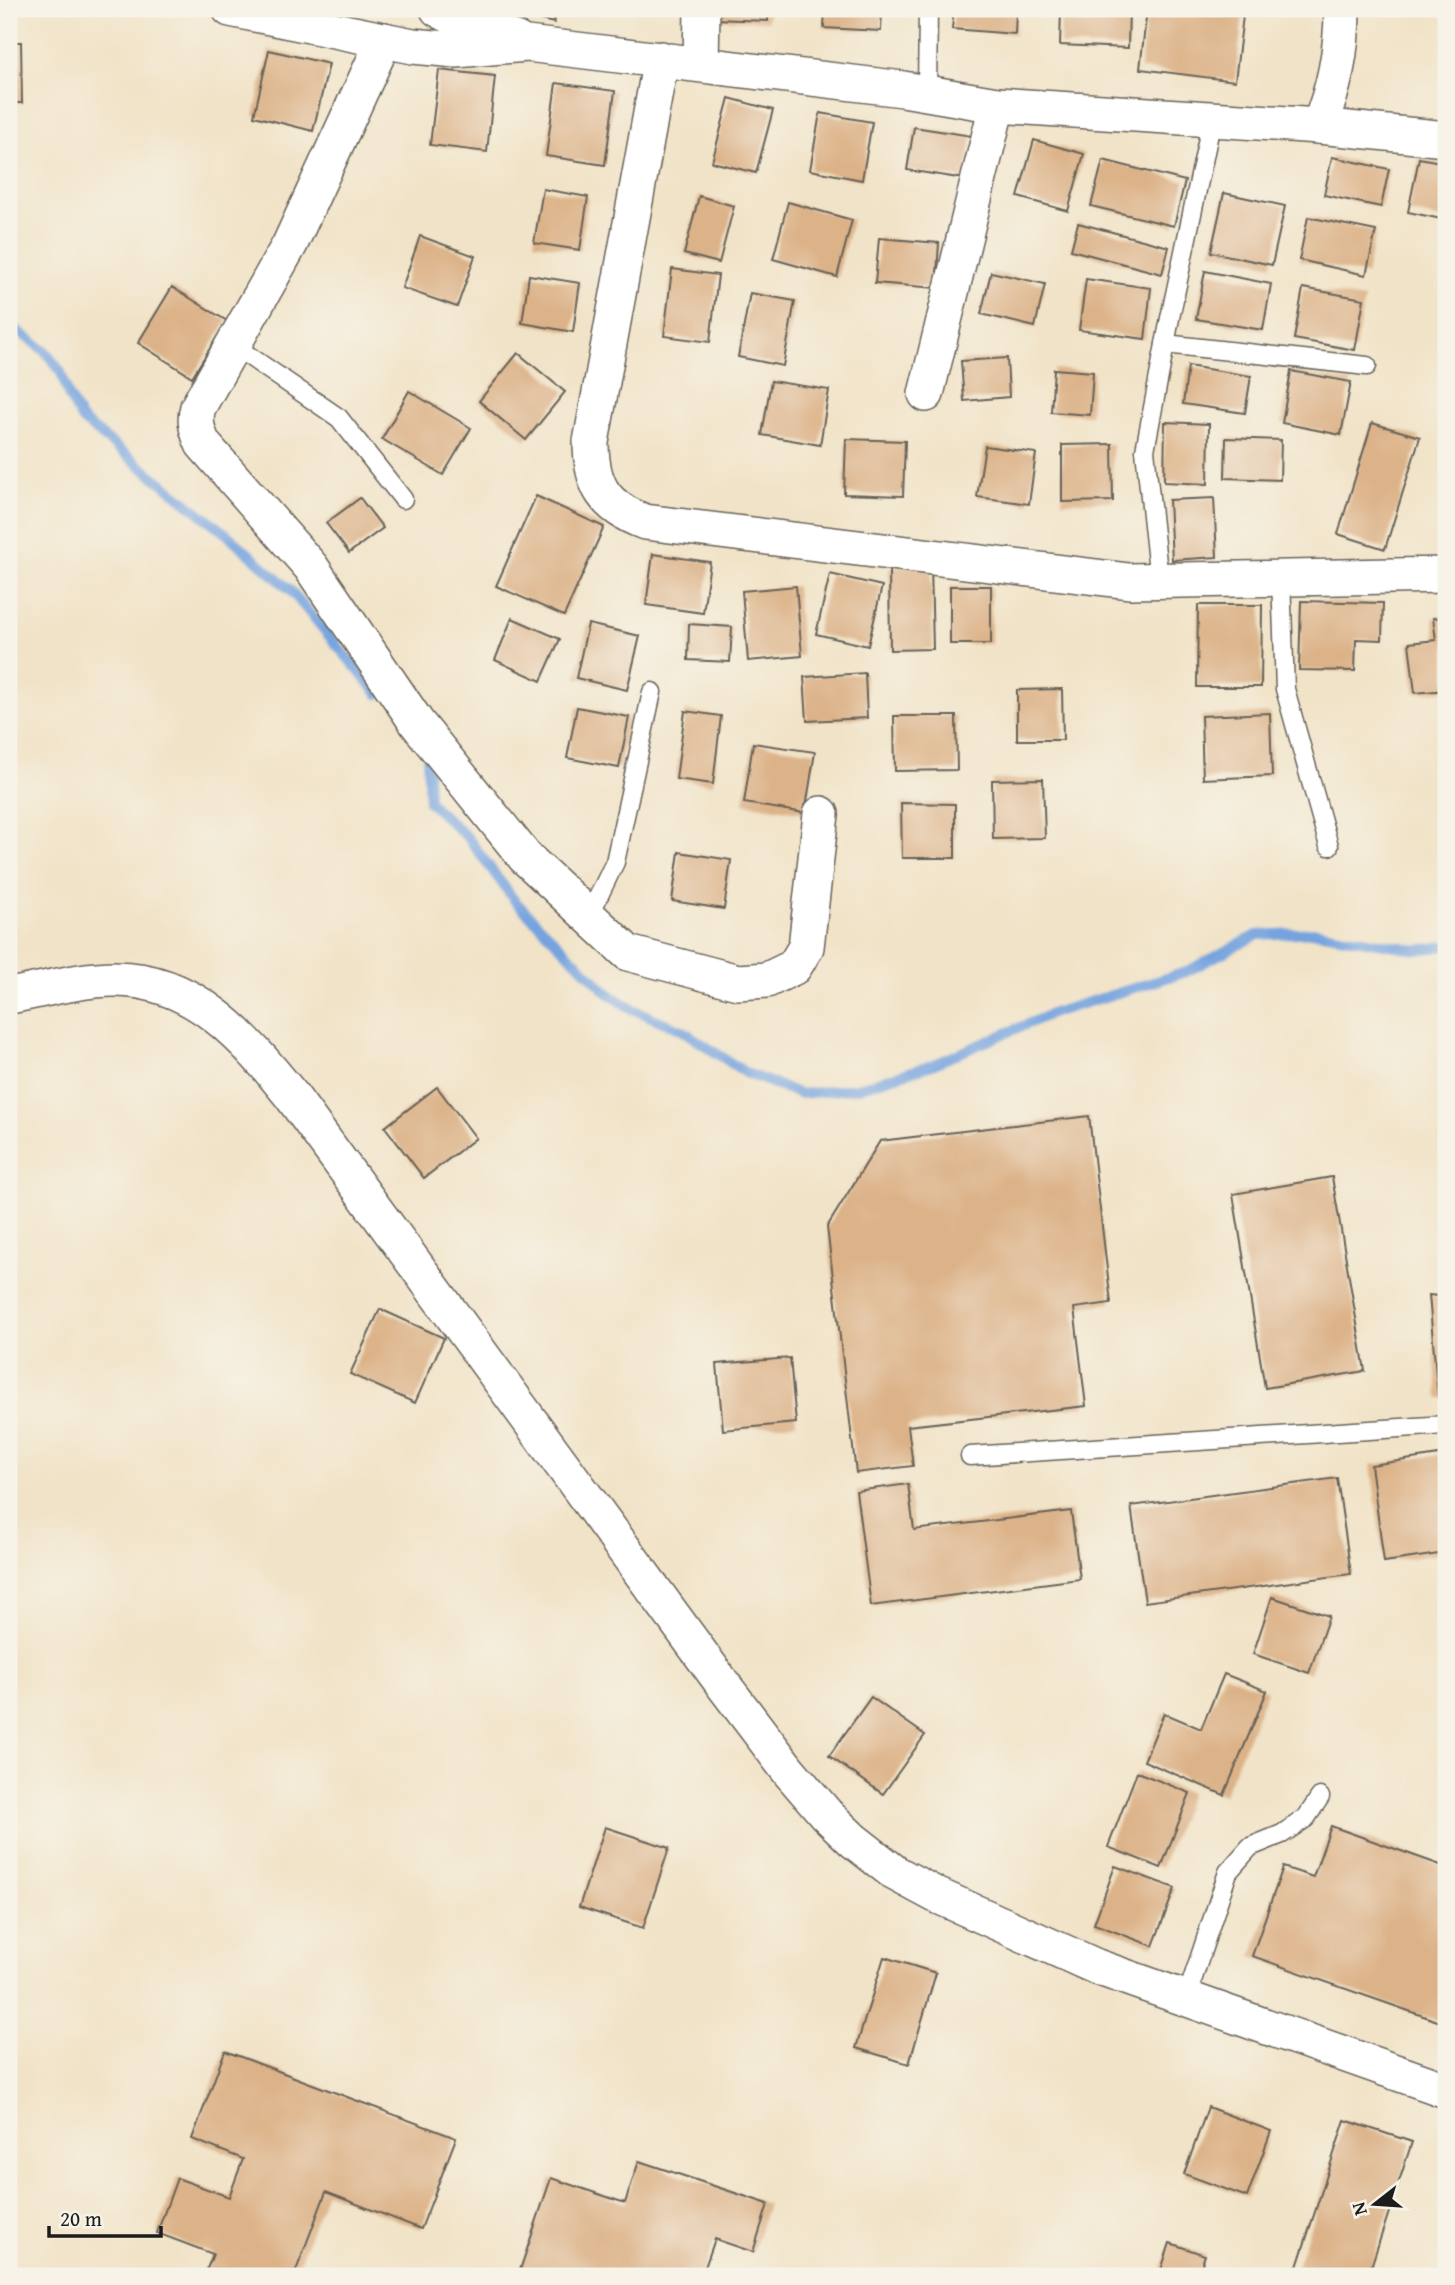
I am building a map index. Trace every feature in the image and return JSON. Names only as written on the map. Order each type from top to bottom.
[{"type":"street","points":[[230,9],[413,46],[456,50],[527,44],[927,93],[997,105],[1319,126],[1446,139]]},
{"type":"street","points":[[438,9],[455,18],[527,44]]},
{"type":"street","points":[[701,64],[702,9]]},
{"type":"street","points":[[1319,126],[1331,99],[1339,60],[1342,9]]},
{"type":"street","points":[[384,40],[290,244],[198,407],[195,418],[203,444],[311,566],[417,723],[525,857],[628,953],[738,982],[767,980],[794,967],[806,947],[821,814]]},
{"type":"street","points":[[661,59],[591,442],[591,467],[598,486],[611,503],[626,515],[645,522],[1129,582],[1446,575]]},
{"type":"street","points":[[926,394],[997,105]]},
{"type":"street","points":[[9,996],[83,982],[114,979],[140,981],[167,987],[193,999],[222,1018],[254,1049],[291,1095],[789,1771],[826,1814],[853,1840],[895,1872],[936,1895],[1097,1967],[1446,2090]]},
{"type":"lane","points":[[927,93],[928,9]]},
{"type":"lane","points":[[1158,581],[1145,450],[1212,119]]},
{"type":"lane","points":[[1165,344],[1367,366]]},
{"type":"lane","points":[[233,345],[339,418],[403,499]]},
{"type":"lane","points":[[1281,578],[1285,690],[1329,846]]},
{"type":"lane","points":[[589,916],[615,862],[652,692]]},
{"type":"lane","points":[[970,1456],[1446,1425]]},
{"type":"lane","points":[[1186,1999],[1228,1872],[1250,1847],[1282,1834],[1306,1818],[1320,1797]]},
{"type":"building","points":[[496,9],[557,9],[554,23]]},
{"type":"building","points":[[714,9],[768,9],[768,21],[714,19]]},
{"type":"building","points":[[825,9],[882,9],[881,31],[824,28]]},
{"type":"building","points":[[954,9],[1016,9],[1015,34],[952,29]]},
{"type":"building","points":[[1061,9],[1129,9],[1128,48],[1060,45]]},
{"type":"building","points":[[1147,9],[1181,9],[1243,16],[1235,81],[1140,69]]},
{"type":"building","points":[[9,42],[21,42],[22,103],[9,103]]},
{"type":"building","points":[[269,50],[329,64],[313,131],[254,116]]},
{"type":"building","points":[[439,70],[495,76],[487,152],[430,145]]},
{"type":"building","points":[[556,83],[615,91],[605,165],[546,156]]},
{"type":"building","points":[[729,98],[773,110],[756,173],[712,162]]},
{"type":"building","points":[[820,113],[872,122],[862,180],[810,170]]},
{"type":"building","points":[[914,127],[972,136],[965,179],[907,170]]},
{"type":"building","points":[[1034,140],[1084,154],[1068,211],[1018,197]]},
{"type":"building","points":[[1332,157],[1389,169],[1381,207],[1324,195]]},
{"type":"building","points":[[1419,158],[1446,163],[1446,220],[1408,212]]},
{"type":"building","points":[[1103,160],[1185,181],[1174,226],[1091,206]]},
{"type":"building","points":[[543,189],[588,197],[580,250],[534,243]]},
{"type":"building","points":[[1224,193],[1285,206],[1272,265],[1211,252]]},
{"type":"building","points":[[699,196],[734,206],[719,263],[684,254]]},
{"type":"building","points":[[788,202],[852,220],[837,277],[773,259]]},
{"type":"building","points":[[1308,217],[1376,231],[1366,275],[1299,260]]},
{"type":"building","points":[[1078,223],[1169,247],[1162,274],[1071,250]]},
{"type":"building","points":[[420,236],[475,256],[457,307],[402,288]]},
{"type":"building","points":[[879,238],[939,243],[936,288],[875,283]]},
{"type":"building","points":[[672,269],[718,275],[710,342],[664,336]]},
{"type":"building","points":[[1205,271],[1271,284],[1263,330],[1196,319]]},
{"type":"building","points":[[991,272],[1045,284],[1035,327],[981,314]]},
{"type":"building","points":[[529,275],[580,283],[573,332],[522,323]]},
{"type":"building","points":[[1086,279],[1151,288],[1145,339],[1079,330]]},
{"type":"building","points":[[172,287],[227,321],[192,377],[138,343]]},
{"type":"building","points":[[1303,288],[1364,299],[1355,350],[1294,339]]},
{"type":"building","points":[[750,293],[795,301],[783,366],[738,357]]},
{"type":"building","points":[[518,353],[565,392],[526,440],[479,401]]},
{"type":"building","points":[[1007,358],[1009,397],[964,401],[961,361]]},
{"type":"building","points":[[1188,366],[1251,376],[1245,413],[1183,404]]},
{"type":"building","points":[[1054,369],[1093,372],[1090,415],[1051,412]]},
{"type":"building","points":[[1291,371],[1351,382],[1341,435],[1282,423]]},
{"type":"building","points":[[771,381],[829,390],[820,445],[762,435]]},
{"type":"building","points":[[409,391],[471,428],[443,475],[382,439]]},
{"type":"building","points":[[1165,422],[1209,424],[1208,484],[1164,482]]},
{"type":"building","points":[[1372,423],[1420,437],[1385,549],[1338,534]]},
{"type":"building","points":[[1226,438],[1281,440],[1280,480],[1225,478]]},
{"type":"building","points":[[846,439],[905,441],[903,496],[844,494]]},
{"type":"building","points":[[1112,444],[1113,501],[1062,502],[1062,445]]},
{"type":"building","points":[[985,446],[1036,453],[1029,504],[977,497]]},
{"type":"building","points":[[536,496],[604,527],[564,616],[496,586]]},
{"type":"building","points":[[360,498],[383,528],[349,553],[326,523]]},
{"type":"building","points":[[1214,498],[1217,557],[1172,560],[1169,500]]},
{"type":"building","points":[[653,554],[710,562],[703,613],[646,605]]},
{"type":"building","points":[[931,566],[933,649],[890,650],[889,567]]},
{"type":"building","points":[[830,574],[882,586],[868,646],[816,634]]},
{"type":"building","points":[[796,586],[802,656],[748,661],[742,591]]},
{"type":"building","points":[[950,586],[991,586],[991,644],[950,644]]},
{"type":"building","points":[[1301,601],[1383,603],[1382,640],[1356,639],[1355,671],[1299,670]]},
{"type":"building","points":[[1198,605],[1262,605],[1261,687],[1197,687]]},
{"type":"building","points":[[1446,617],[1446,690],[1415,693],[1409,643],[1436,640],[1433,618]]},
{"type":"building","points":[[512,618],[560,639],[541,681],[495,660]]},
{"type":"building","points":[[588,624],[640,636],[627,690],[576,678]]},
{"type":"building","points":[[689,624],[732,627],[730,662],[688,660]]},
{"type":"building","points":[[865,673],[867,718],[807,721],[804,677]]},
{"type":"building","points":[[1062,689],[1063,740],[1017,740],[1017,690]]},
{"type":"building","points":[[577,707],[629,717],[619,768],[567,758]]},
{"type":"building","points":[[685,711],[721,716],[713,784],[676,779]]},
{"type":"building","points":[[1270,713],[1272,776],[1203,779],[1201,716]]},
{"type":"building","points":[[894,716],[956,716],[957,770],[895,771]]},
{"type":"building","points":[[753,743],[815,752],[805,813],[744,803]]},
{"type":"building","points":[[1043,779],[1045,838],[993,839],[992,780]]},
{"type":"building","points":[[901,803],[955,804],[955,858],[902,858]]},
{"type":"building","points":[[679,852],[731,860],[724,909],[672,901]]},
{"type":"building","points":[[437,1087],[476,1138],[424,1178],[385,1127]]},
{"type":"building","points":[[1089,1116],[1111,1303],[1074,1308],[1086,1406],[908,1426],[913,1466],[856,1473],[827,1227],[880,1141]]},
{"type":"building","points":[[1332,1177],[1365,1371],[1265,1388],[1233,1194]]},
{"type":"building","points":[[1429,1295],[1446,1297],[1446,1398],[1438,1398]]},
{"type":"building","points":[[380,1309],[444,1338],[415,1403],[350,1374]]},
{"type":"building","points":[[790,1358],[796,1423],[723,1430],[717,1364]]},
{"type":"building","points":[[1446,1454],[1446,1553],[1384,1562],[1371,1465]]},
{"type":"building","points":[[1337,1478],[1351,1574],[1145,1602],[1131,1506]]},
{"type":"building","points":[[908,1484],[914,1530],[1071,1511],[1080,1579],[871,1606],[856,1491]]},
{"type":"building","points":[[1272,1597],[1329,1616],[1309,1673],[1253,1654]]},
{"type":"building","points":[[1224,1674],[1267,1691],[1224,1795],[1144,1761],[1164,1713],[1201,1729]]},
{"type":"building","points":[[871,1697],[925,1735],[883,1794],[829,1756]]},
{"type":"building","points":[[1137,1772],[1190,1793],[1161,1868],[1108,1847]]},
{"type":"building","points":[[1331,1826],[1446,1867],[1446,2024],[1252,1956],[1283,1867],[1313,1877]]},
{"type":"building","points":[[605,1827],[669,1848],[643,1928],[579,1907]]},
{"type":"building","points":[[1115,1866],[1175,1888],[1153,1946],[1094,1924]]},
{"type":"building","points":[[884,1957],[936,1973],[909,2064],[856,2048]]},
{"type":"building","points":[[225,2051],[456,2138],[421,2229],[326,2192],[294,2276],[204,2276],[213,2254],[157,2233],[177,2178],[229,2197],[243,2159],[192,2139]]},
{"type":"building","points":[[1208,2107],[1271,2131],[1247,2197],[1184,2174]]},
{"type":"building","points":[[1345,2120],[1412,2142],[1368,2276],[1294,2276]]},
{"type":"building","points":[[639,2161],[768,2204],[753,2252],[715,2239],[702,2276],[518,2276],[551,2178],[625,2203]]},
{"type":"building","points":[[1170,2243],[1205,2255],[1198,2276],[1159,2276]]},
{"type":"building","points":[[1446,2257],[1446,2276],[1439,2276]]},
{"type":"waterway","points":[[9,324],[46,352],[61,372],[69,397],[82,420],[229,536],[290,590],[378,694]]},
{"type":"waterway","points":[[427,751],[429,802],[468,838],[515,901],[608,993],[632,1009],[682,1030],[746,1073],[800,1094],[858,1088],[932,1065],[1053,1013],[1186,972],[1257,935],[1317,932],[1418,950],[1446,946]]}]
